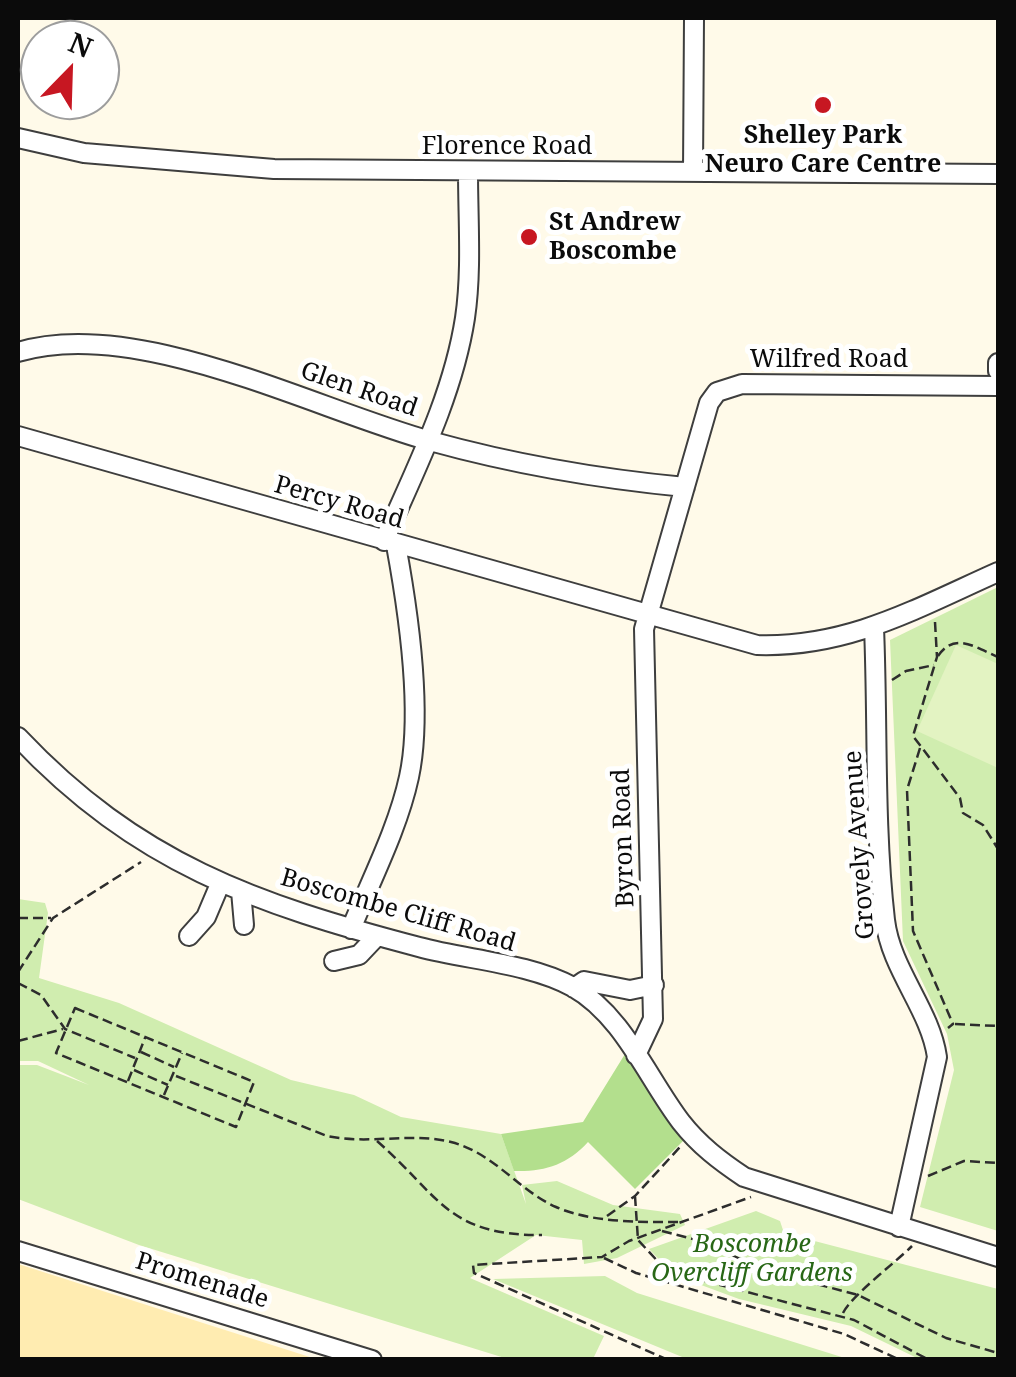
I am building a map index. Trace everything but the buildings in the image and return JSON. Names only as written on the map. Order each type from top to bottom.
[{"type":"street","points":[[693,172],[694,18]]},
{"type":"street","name":"Florence Road","points":[[18,138],[84,153],[274,169],[998,174]]},
{"type":"street","points":[[351,929],[409,778],[412,748],[407,605],[390,543],[428,440],[464,322],[468,172]]},
{"type":"street","name":"Glen Road","points":[[18,352],[66,344],[168,357],[252,380],[428,440],[514,461],[685,486]]},
{"type":"street","points":[[998,363],[998,371]]},
{"type":"street","name":"Wilfred Road","points":[[648,617],[709,403],[730,385],[998,386]]},
{"type":"street","name":"Percy Road","points":[[18,436],[757,645],[796,646],[836,640],[998,572]]},
{"type":"street","name":"Byron Road","points":[[636,1055],[650,1032],[654,986],[644,628],[648,617]]},
{"type":"street","name":"Grovely Avenue","points":[[874,627],[886,922],[900,974],[934,1039]]},
{"type":"street","name":"Boscombe Cliff Road","points":[[18,737],[80,798],[156,853],[220,884],[351,929],[574,988],[622,1034],[682,1123],[715,1158],[758,1182],[998,1257]]},
{"type":"street","points":[[189,936],[206,917],[220,884]]},
{"type":"street","points":[[242,891],[244,925]]},
{"type":"street","points":[[334,960],[359,955],[378,936]]},
{"type":"street","name":"Boscombe Cliff Road","points":[[574,988],[584,981],[630,990],[654,986]]},
{"type":"street","points":[[899,1226],[935,1073],[934,1039]]},
{"type":"street","name":"Promenade","points":[[18,1251],[372,1360]]},
{"type":"path","points":[[930,602],[937,657]]},
{"type":"path","points":[[998,657],[958,640],[948,643],[937,657],[912,728],[920,748],[960,798],[964,813],[983,825],[998,848]]},
{"type":"path","points":[[876,684],[934,665]]},
{"type":"path","points":[[920,748],[907,790],[913,931],[953,1024]]},
{"type":"path","points":[[18,972],[54,918],[156,853]]},
{"type":"path","points":[[18,918],[54,918]]},
{"type":"path","points":[[18,983],[41,995],[65,1029],[135,1058]]},
{"type":"path","points":[[75,1008],[254,1082],[236,1127],[56,1053],[65,1029],[75,1008]]},
{"type":"path","points":[[934,1039],[953,1024],[998,1026]]},
{"type":"path","points":[[18,1041],[65,1029]]},
{"type":"path","points":[[128,1082],[146,1036]]},
{"type":"path","points":[[139,1051],[176,1068]]},
{"type":"path","points":[[164,1097],[183,1052]]},
{"type":"path","points":[[133,1070],[168,1085]]},
{"type":"path","points":[[176,1076],[328,1136],[376,1140],[420,1136],[454,1142],[497,1163],[555,1207],[638,1222],[679,1222]]},
{"type":"path","points":[[376,1140],[444,1210],[484,1229],[542,1235]]},
{"type":"path","points":[[605,1217],[636,1196],[680,1146]]},
{"type":"path","points":[[909,1182],[964,1161],[998,1163]]},
{"type":"path","points":[[668,1360],[472,1268],[478,1263],[602,1258],[679,1222],[751,1198],[758,1182]]},
{"type":"path","points":[[636,1196],[638,1240],[678,1283]]},
{"type":"path","points":[[661,1230],[698,1240],[768,1271],[858,1296],[946,1338],[998,1353]]},
{"type":"path","points":[[842,1316],[924,1234]]},
{"type":"path","points":[[602,1258],[636,1273],[844,1334],[900,1360]]},
{"type":"path","points":[[662,1264],[705,1281],[842,1316],[929,1360]]},
{"type":"green space","points":[[998,587],[998,1231],[920,1207],[954,1070],[947,1034],[903,941],[890,640]]},
{"type":"green space","points":[[956,645],[998,664],[998,768],[917,731]]},
{"type":"green space","points":[[18,899],[45,903],[48,913],[39,978],[119,1003],[291,1080],[354,1095],[401,1117],[501,1134],[526,1204],[522,1185],[557,1181],[613,1205],[680,1214],[685,1225],[617,1258],[584,1264],[582,1240],[536,1235],[470,1278],[604,1336],[593,1359],[508,1359],[139,1245],[18,1199],[18,1065],[37,1065],[89,1085],[38,1061],[18,1061]]},
{"type":"green space","points":[[625,1054],[687,1137],[635,1189],[588,1142],[554,1166],[514,1171],[501,1134],[583,1122]]},
{"type":"green space","name":"Boscombe Overcliff Gardens","points":[[756,1211],[780,1221],[784,1233],[998,1289],[998,1359],[919,1359],[851,1326],[739,1299],[674,1275],[649,1249]]},
{"type":"green space","points":[[605,1276],[637,1293],[848,1359],[687,1359],[493,1279]]},
{"type":"sand","points":[[18,1264],[316,1359],[18,1359]]},
{"type":"place","name":"Shelley Park Neuro Care Centre","points":[[823,105]]},
{"type":"place","name":"St Andrew Boscombe","points":[[529,237]]}]
